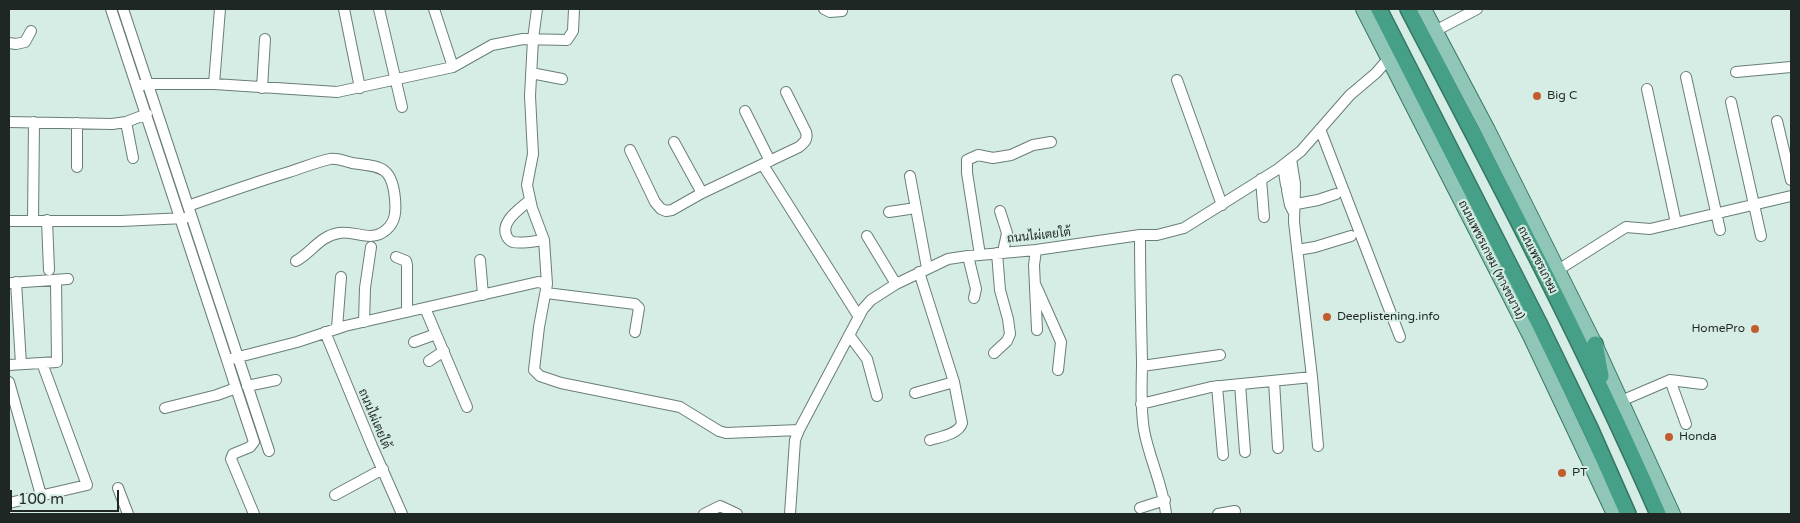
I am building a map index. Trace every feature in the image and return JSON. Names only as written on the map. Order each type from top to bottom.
[{"type":"highway","points":[[1379,9],[1590,428],[1628,514]]},
{"type":"highway","name":"ถนนเพชรเกษม","points":[[1408,9],[1606,398],[1658,514]]},
{"type":"highway","points":[[1595,344],[1606,398]]},
{"type":"main road","name":"ถนนเพชรเกษม (ทางขนาน)","points":[[1363,9],[1530,336],[1614,514]]},
{"type":"main road","points":[[1424,9],[1488,130],[1595,344],[1673,514]]},
{"type":"street","points":[[111,9],[188,206],[269,451]]},
{"type":"street","points":[[123,9],[142,85],[147,114],[254,442],[250,447],[233,454],[231,459],[254,514]]},
{"type":"street","points":[[214,84],[220,9]]},
{"type":"street","points":[[344,9],[360,88]]},
{"type":"street","points":[[379,9],[402,107]]},
{"type":"street","points":[[434,9],[454,67]]},
{"type":"street","points":[[537,9],[531,73],[530,112],[533,154],[527,185],[530,200],[544,240],[546,289],[534,370],[540,376],[562,383],[680,407],[719,431],[726,433],[799,430]]},
{"type":"street","points":[[142,85],[214,84],[326,92],[360,88],[454,67],[492,45],[516,40],[567,40],[573,31],[574,9]]},
{"type":"street","points":[[824,9],[834,12],[842,11]]},
{"type":"street","points":[[1435,32],[1477,9]]},
{"type":"street","points":[[9,43],[25,42],[32,31]]},
{"type":"street","points":[[262,88],[265,38]]},
{"type":"street","name":"ถนนไผ่เตยใต้","points":[[790,514],[795,440],[859,317],[871,300],[896,284],[948,259],[1036,250],[1140,235],[1157,235],[1184,228],[1261,180],[1301,151],[1350,95],[1376,73],[1389,58]]},
{"type":"street","points":[[1736,72],[1791,67]]},
{"type":"street","points":[[531,73],[562,79]]},
{"type":"street","points":[[1686,77],[1720,230]]},
{"type":"street","points":[[1177,80],[1222,205]]},
{"type":"street","points":[[1647,90],[1676,223]]},
{"type":"street","points":[[630,150],[655,202],[660,209],[672,210],[702,193],[800,147],[806,142],[808,137],[786,92]]},
{"type":"street","points":[[1731,102],[1761,236]]},
{"type":"street","points":[[745,111],[767,163],[859,317]]},
{"type":"street","points":[[9,122],[112,124],[126,122],[147,114]]},
{"type":"street","points":[[1777,121],[1791,180]]},
{"type":"street","points":[[33,220],[34,122]]},
{"type":"street","points":[[126,122],[133,158]]},
{"type":"street","points":[[77,124],[77,167]]},
{"type":"street","points":[[1320,129],[1400,337]]},
{"type":"street","points":[[674,142],[702,193]]},
{"type":"street","points":[[980,255],[967,173],[968,160],[978,155],[993,158],[1011,155],[1033,144],[1051,142]]},
{"type":"street","points":[[188,206],[331,159],[374,165],[387,173],[391,180],[396,209],[394,219],[386,231],[373,236],[363,237],[344,232],[328,236],[322,238],[306,256],[296,261]]},
{"type":"street","points":[[1287,162],[1318,446]]},
{"type":"street","points":[[910,176],[916,208],[923,270],[961,414],[961,427],[951,433],[930,440]]},
{"type":"street","points":[[1261,180],[1264,217]]},
{"type":"street","points":[[1293,207],[1336,194]]},
{"type":"street","points":[[1558,270],[1626,227],[1650,229],[1791,196]]},
{"type":"street","points":[[530,200],[510,218],[505,227],[506,232],[509,240],[514,242],[544,240]]},
{"type":"street","points":[[889,212],[916,208]]},
{"type":"street","points":[[994,353],[1007,341],[1010,334],[1000,290],[1000,253],[1007,240],[1007,233],[1000,212]]},
{"type":"street","points":[[9,221],[192,218]]},
{"type":"street","points":[[47,220],[49,270]]},
{"type":"street","points":[[1140,235],[1141,404],[1144,430],[1165,500],[1166,514]]},
{"type":"street","points":[[867,236],[896,284]]},
{"type":"street","points":[[1297,250],[1315,247],[1351,236]]},
{"type":"street","points":[[360,323],[372,247]]},
{"type":"street","points":[[1036,250],[1034,258],[1038,330]]},
{"type":"street","points":[[968,256],[976,289],[974,298]]},
{"type":"street","points":[[396,257],[406,261],[407,265],[407,312]]},
{"type":"street","points":[[480,260],[483,295]]},
{"type":"street","points":[[337,328],[341,277]]},
{"type":"street","points":[[359,278],[360,323]]},
{"type":"street","points":[[9,365],[58,362],[56,280]]},
{"type":"street","points":[[21,364],[12,282],[68,280]]},
{"type":"street","points":[[227,360],[297,342],[337,328],[534,283],[546,289],[634,304],[639,308],[635,332]]},
{"type":"street","points":[[1036,286],[1061,342],[1058,370]]},
{"type":"street","points":[[425,308],[467,408]]},
{"type":"street","name":"ถนนไผ่เตยใต้","points":[[325,332],[402,514]]},
{"type":"street","points":[[414,342],[436,334]]},
{"type":"street","points":[[849,336],[867,360],[877,396]]},
{"type":"street","points":[[428,361],[444,351]]},
{"type":"street","points":[[1142,366],[1220,355]]},
{"type":"street","points":[[9,503],[87,485],[42,363]]},
{"type":"street","points":[[1141,404],[1217,386],[1312,378]]},
{"type":"street","points":[[247,386],[276,380]]},
{"type":"street","points":[[1621,401],[1670,380],[1702,384]]},
{"type":"street","points":[[1670,380],[1686,424]]},
{"type":"street","points":[[1274,381],[1278,448]]},
{"type":"street","points":[[9,382],[41,495]]},
{"type":"street","points":[[915,393],[954,382]]},
{"type":"street","points":[[1240,384],[1245,452]]},
{"type":"street","points":[[1217,386],[1223,455]]},
{"type":"street","points":[[165,408],[217,395],[236,388]]},
{"type":"street","points":[[335,495],[383,469]]},
{"type":"street","points":[[118,488],[128,514]]},
{"type":"street","points":[[1140,508],[1165,500]]},
{"type":"street","points":[[704,514],[720,506],[737,514]]},
{"type":"street","points":[[1218,514],[1235,511]]},
{"type":"place","name":"Big C","points":[[1537,96]]},
{"type":"place","name":"Deeplistening.info","points":[[1327,317]]},
{"type":"place","name":"HomePro","points":[[1755,329]]},
{"type":"place","name":"Honda","points":[[1669,437]]},
{"type":"place","name":"PT","points":[[1562,473]]}]
